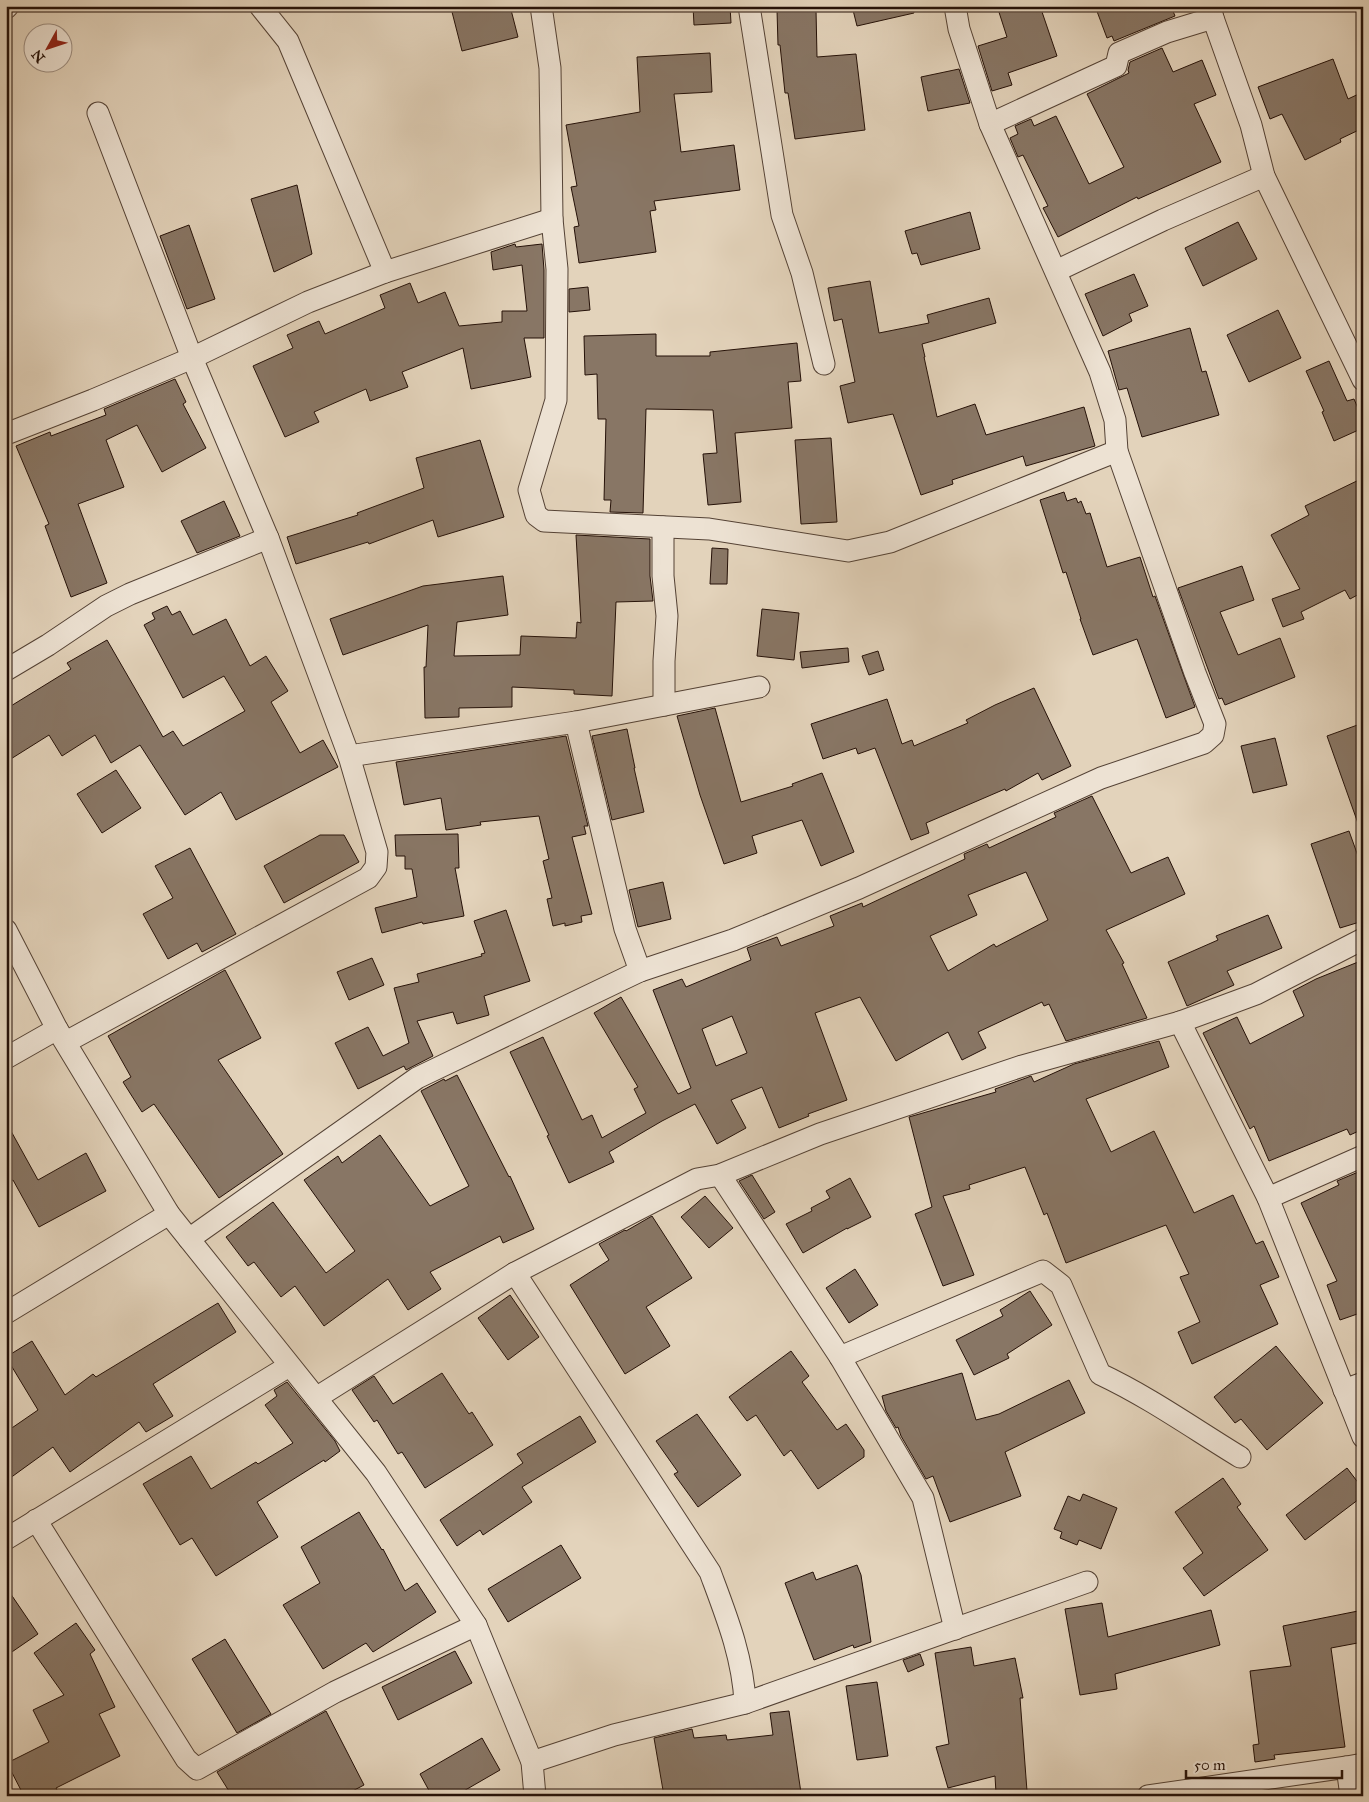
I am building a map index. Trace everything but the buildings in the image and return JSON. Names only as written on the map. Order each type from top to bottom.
[{"type":"street","points":[[260,6],[288,41],[385,272]]},
{"type":"street","points":[[541,6],[550,68],[552,219],[557,270],[556,400],[529,490],[536,515],[544,521],[709,529],[848,551],[890,542],[1117,451]]},
{"type":"street","points":[[749,6],[782,215],[802,273],[824,364]]},
{"type":"street","points":[[189,1239],[418,1078],[640,971],[733,940],[859,888],[1101,778],[1204,743],[1213,735],[1215,724],[1195,673],[1117,451],[1115,420],[1100,372],[990,124],[959,29],[955,6]]},
{"type":"street","points":[[990,124],[1116,66],[1120,53],[1212,12],[1251,126],[1264,176],[1363,380]]},
{"type":"street","points":[[6,1058],[61,1035],[368,878],[376,867],[377,852],[349,756],[268,538],[192,358],[98,114]]},
{"type":"street","points":[[1056,271],[1163,220],[1264,176]]},
{"type":"street","points":[[6,434],[192,358],[308,302],[385,272],[552,219]]},
{"type":"street","points":[[663,527],[663,576],[667,616],[664,705]]},
{"type":"street","points":[[6,670],[106,606],[130,594],[268,538]]},
{"type":"street","points":[[349,756],[576,722],[758,687]]},
{"type":"street","points":[[576,722],[625,929],[640,971]]},
{"type":"street","points":[[6,930],[61,1035],[169,1214],[376,1474],[476,1625],[532,1762],[530,1794]]},
{"type":"street","points":[[316,1398],[515,1273],[697,1180],[720,1175],[820,1134],[1022,1066],[1180,1022],[1256,994],[1363,939]]},
{"type":"street","points":[[1180,1022],[1268,1198],[1354,1386],[1363,1436]]},
{"type":"street","points":[[1268,1198],[1363,1156]]},
{"type":"street","points":[[720,1175],[840,1357],[923,1498],[955,1630]]},
{"type":"street","points":[[6,1313],[169,1214]]},
{"type":"street","points":[[840,1357],[1043,1272],[1060,1285],[1100,1374],[1134,1390],[1240,1457]]},
{"type":"street","points":[[515,1273],[595,1398],[684,1528],[710,1572],[726,1614],[737,1652],[744,1680],[745,1704]]},
{"type":"street","points":[[6,1539],[289,1366]]},
{"type":"street","points":[[36,1520],[186,1759],[197,1769],[335,1692],[476,1625]]},
{"type":"street","points":[[532,1762],[614,1735],[745,1704],[1086,1582]]},
{"type":"street","points":[[1148,1796],[1355,1766],[1351,1796]]}]
